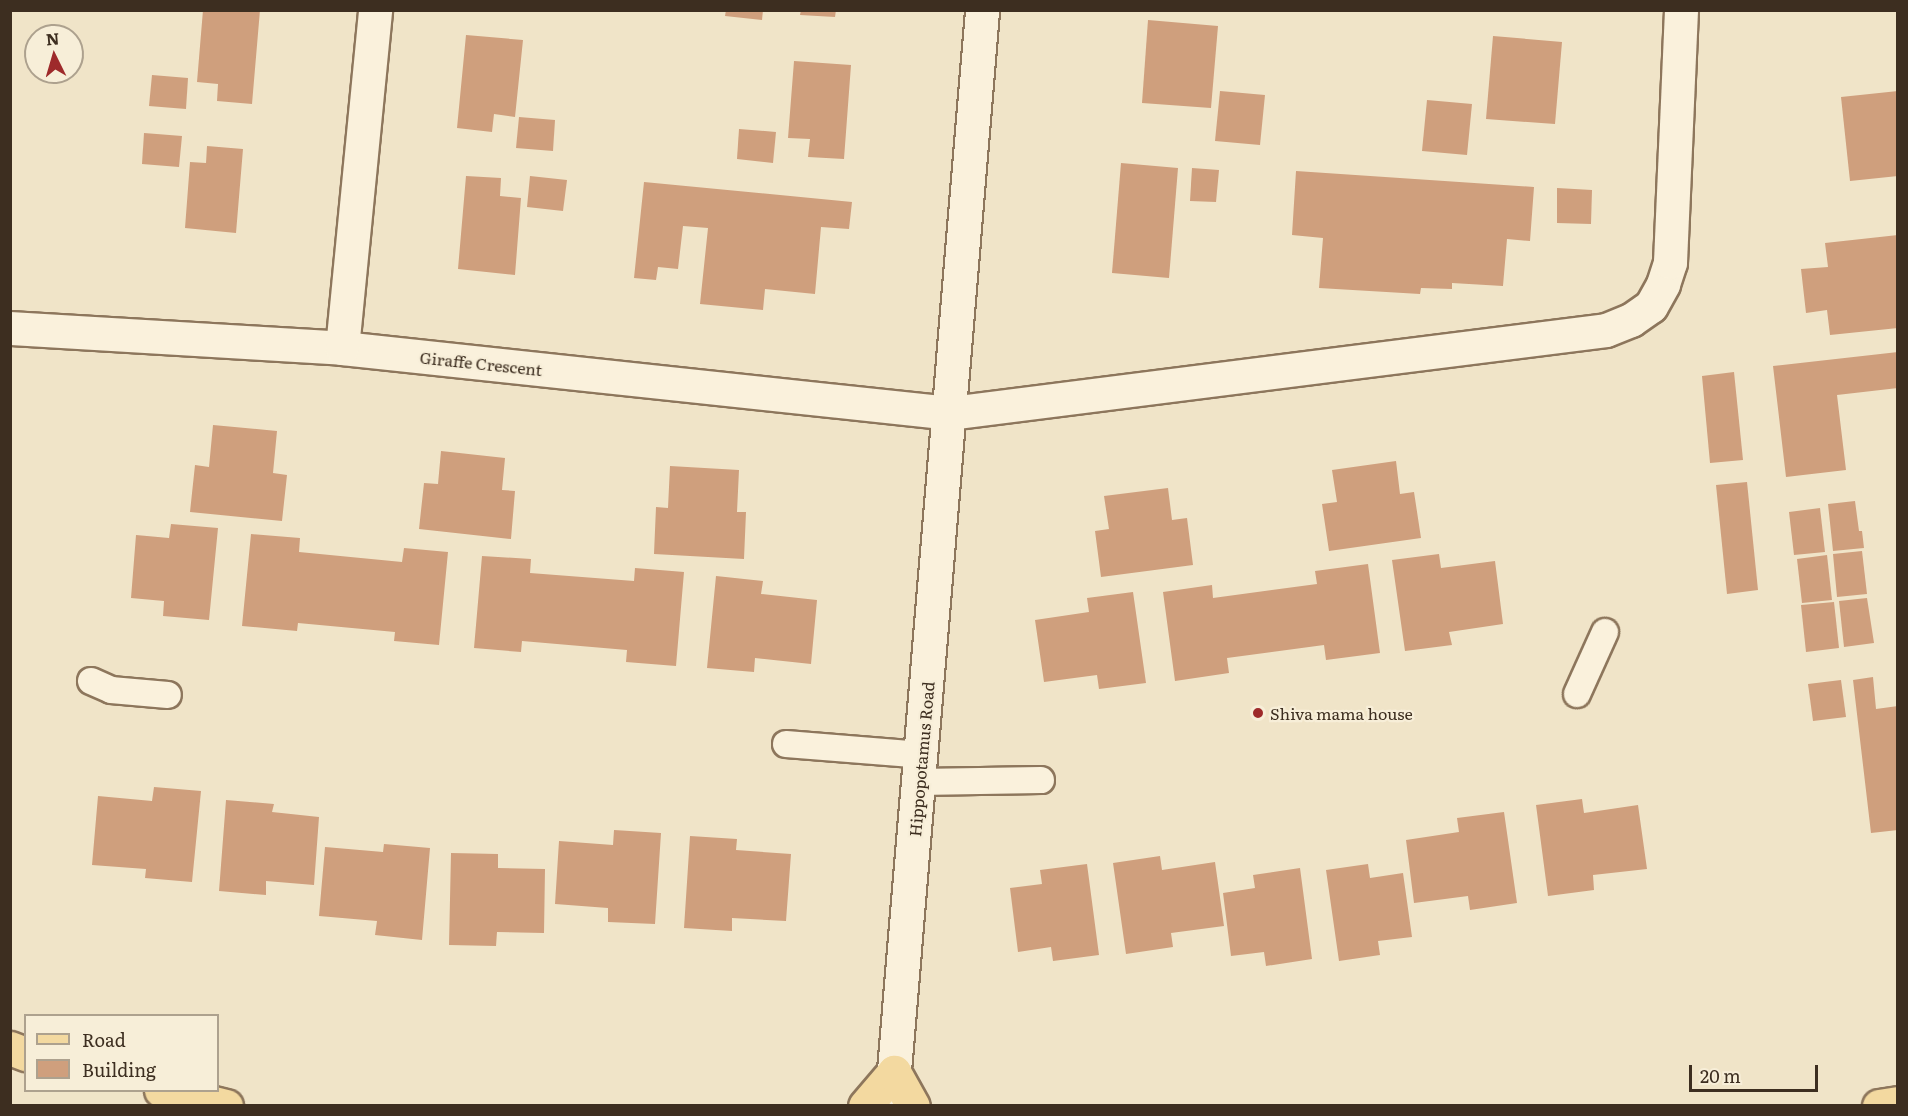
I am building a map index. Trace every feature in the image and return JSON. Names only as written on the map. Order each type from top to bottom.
[{"type":"main road","points":[[865,1106],[894,1072],[914,1106]]},
{"type":"main road","points":[[168,1092],[226,1106]]},
{"type":"main road","points":[[1879,1106],[1898,1103]]},
{"type":"street","points":[[342,348],[375,10]]},
{"type":"street","name":"Hippopotamus Road","points":[[891,1106],[982,10]]},
{"type":"street","name":"Giraffe Crescent","points":[[10,328],[342,348],[950,413],[1606,330],[1631,320],[1651,306],[1663,284],[1670,262],[1681,10]]},
{"type":"lane","points":[[1577,694],[1605,632]]},
{"type":"lane","points":[[91,681],[111,690],[168,695]]},
{"type":"lane","points":[[786,744],[920,768],[1041,780]]},
{"type":"building","points":[[203,10],[260,10],[252,104],[217,101],[218,84],[197,82]]},
{"type":"building","points":[[726,10],[763,10],[762,20],[725,16]]},
{"type":"building","points":[[801,10],[836,10],[835,17],[800,15]]},
{"type":"building","points":[[1148,20],[1218,26],[1211,108],[1142,103]]},
{"type":"building","points":[[466,35],[523,40],[515,117],[494,114],[492,132],[457,128]]},
{"type":"building","points":[[1493,36],[1562,42],[1555,124],[1486,119]]},
{"type":"building","points":[[794,61],[851,65],[844,159],[808,157],[810,139],[788,138]]},
{"type":"building","points":[[152,75],[188,78],[186,109],[149,106]]},
{"type":"building","points":[[1220,91],[1265,95],[1260,145],[1215,141]]},
{"type":"building","points":[[1898,91],[1898,176],[1850,181],[1841,97]]},
{"type":"building","points":[[1427,100],[1472,104],[1467,155],[1422,151]]},
{"type":"building","points":[[519,117],[555,120],[553,151],[516,148]]},
{"type":"building","points":[[739,129],[776,132],[773,163],[737,159]]},
{"type":"building","points":[[144,133],[182,136],[179,167],[142,164]]},
{"type":"building","points":[[207,146],[243,149],[236,233],[185,228],[190,162],[206,163]]},
{"type":"building","points":[[1121,163],[1178,168],[1169,278],[1112,273]]},
{"type":"building","points":[[1192,168],[1219,170],[1216,202],[1190,201]]},
{"type":"building","points":[[1296,171],[1534,187],[1530,241],[1507,239],[1503,286],[1452,283],[1452,289],[1421,288],[1420,294],[1319,288],[1323,238],[1292,235]]},
{"type":"building","points":[[466,176],[501,178],[500,196],[521,198],[515,275],[458,269]]},
{"type":"building","points":[[530,176],[567,180],[563,211],[527,207]]},
{"type":"building","points":[[644,182],[852,202],[849,229],[821,227],[815,294],[765,289],[763,310],[700,304],[708,228],[683,226],[678,269],[658,267],[656,280],[634,278]]},
{"type":"building","points":[[1557,188],[1592,190],[1591,224],[1557,223]]},
{"type":"building","points":[[1898,235],[1898,328],[1830,335],[1827,310],[1806,313],[1801,269],[1828,267],[1825,243]]},
{"type":"building","points":[[1898,352],[1898,388],[1837,395],[1846,470],[1786,477],[1773,366]]},
{"type":"building","points":[[1734,372],[1743,460],[1710,463],[1702,376]]},
{"type":"building","points":[[213,425],[277,431],[273,473],[287,475],[282,521],[190,512],[195,465],[209,467]]},
{"type":"building","points":[[441,451],[505,458],[502,490],[515,491],[511,539],[419,529],[424,483],[438,484]]},
{"type":"building","points":[[1396,461],[1400,494],[1414,492],[1421,538],[1329,551],[1322,504],[1337,502],[1332,470]]},
{"type":"building","points":[[670,466],[739,470],[737,512],[746,512],[744,559],[654,554],[656,507],[668,508]]},
{"type":"building","points":[[1747,482],[1758,590],[1727,594],[1716,485]]},
{"type":"building","points":[[1168,488],[1172,520],[1187,518],[1193,565],[1101,577],[1095,531],[1109,529],[1104,496]]},
{"type":"building","points":[[1855,501],[1864,548],[1833,551],[1828,504]]},
{"type":"building","points":[[1820,508],[1825,552],[1794,555],[1789,512]]},
{"type":"building","points":[[171,524],[218,528],[209,620],[163,616],[164,601],[131,598],[136,535],[169,538]]},
{"type":"building","points":[[251,534],[300,538],[299,552],[402,562],[404,548],[448,552],[439,645],[394,641],[395,632],[298,623],[297,631],[242,626]]},
{"type":"building","points":[[1862,551],[1867,594],[1837,597],[1833,554]]},
{"type":"building","points":[[1439,554],[1441,568],[1495,561],[1503,624],[1449,632],[1452,645],[1405,651],[1392,560]]},
{"type":"building","points":[[1827,555],[1832,600],[1802,603],[1797,559]]},
{"type":"building","points":[[482,556],[531,559],[530,573],[634,581],[635,568],[684,572],[676,666],[626,662],[627,650],[522,641],[521,652],[474,648]]},
{"type":"building","points":[[1368,564],[1380,653],[1326,660],[1324,645],[1227,658],[1229,673],[1175,681],[1163,592],[1212,585],[1213,598],[1317,584],[1315,571]]},
{"type":"building","points":[[716,576],[763,581],[761,594],[817,600],[811,664],[755,658],[754,672],[707,668]]},
{"type":"building","points":[[1133,592],[1146,683],[1099,689],[1097,675],[1044,682],[1035,620],[1089,612],[1087,598]]},
{"type":"building","points":[[1867,598],[1874,643],[1844,647],[1839,601]]},
{"type":"building","points":[[1834,602],[1839,648],[1806,652],[1801,605]]},
{"type":"building","points":[[1873,677],[1876,709],[1898,706],[1898,830],[1871,833],[1853,680]]},
{"type":"building","points":[[1841,680],[1846,717],[1813,721],[1808,684]]},
{"type":"building","points":[[154,787],[201,791],[192,882],[145,878],[146,869],[92,865],[98,796],[152,801]]},
{"type":"building","points":[[1582,799],[1584,813],[1638,805],[1647,869],[1593,875],[1594,890],[1548,896],[1536,805]]},
{"type":"building","points":[[226,800],[274,804],[272,812],[319,817],[314,885],[266,881],[266,895],[219,891]]},
{"type":"building","points":[[1504,812],[1517,903],[1470,910],[1468,896],[1414,903],[1406,840],[1459,832],[1457,818]]},
{"type":"building","points":[[614,830],[661,833],[655,924],[608,922],[608,908],[555,904],[559,841],[613,845]]},
{"type":"building","points":[[690,836],[737,839],[736,850],[791,854],[786,921],[732,918],[732,931],[684,928]]},
{"type":"building","points":[[384,844],[430,848],[422,940],[375,935],[377,921],[319,916],[325,847],[383,852]]},
{"type":"building","points":[[451,853],[498,854],[498,868],[545,869],[544,933],[497,932],[496,946],[449,945]]},
{"type":"building","points":[[1160,856],[1162,870],[1215,862],[1224,926],[1171,933],[1173,947],[1126,954],[1113,863]]},
{"type":"building","points":[[1087,864],[1099,955],[1053,961],[1051,947],[1018,952],[1010,888],[1042,884],[1040,870]]},
{"type":"building","points":[[1368,864],[1370,878],[1403,873],[1412,937],[1378,941],[1380,955],[1339,961],[1326,870]]},
{"type":"building","points":[[1300,868],[1312,959],[1266,966],[1264,952],[1231,956],[1223,893],[1255,888],[1253,875]]},
{"type":"place","name":"Shiva mama house","points":[[1258,713]]}]
